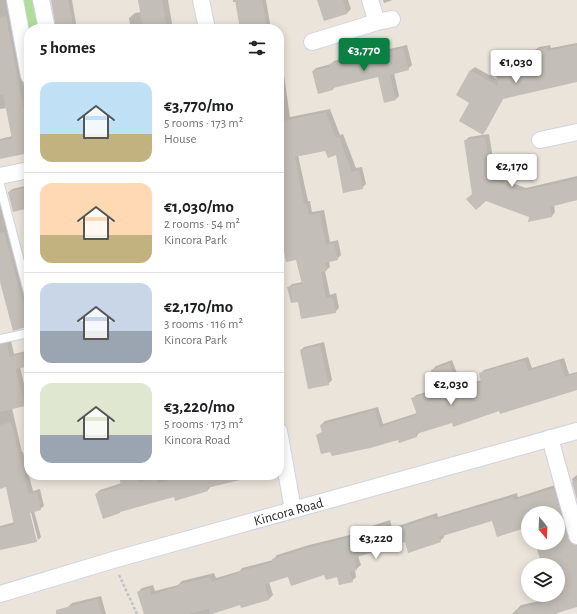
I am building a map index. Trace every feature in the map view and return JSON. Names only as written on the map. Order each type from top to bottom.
[{"type":"street","points":[[15,0],[24,49]]},
{"type":"street","points":[[41,0],[46,24]]},
{"type":"street","points":[[201,0],[206,24]]},
{"type":"street","points":[[312,42],[385,21],[370,0]]},
{"type":"street","points":[[540,140],[577,132]]},
{"type":"street","points":[[0,176],[24,171]]},
{"type":"street","name":"Kincora Road","points":[[0,594],[112,560],[577,431]]},
{"type":"street","points":[[550,438],[577,536]]},
{"type":"street","points":[[284,459],[293,510]]},
{"type":"lane","points":[[0,185],[24,277]]},
{"type":"lane","points":[[0,339],[24,334]]},
{"type":"path","points":[[112,560],[137,614]]},
{"type":"green space","points":[[19,0],[38,0],[42,24],[24,24],[24,28]]},
{"type":"building","points":[[51,0],[68,0],[73,24],[55,24]]},
{"type":"building","points":[[138,0],[162,0],[166,24],[142,24]]},
{"type":"building","points":[[235,0],[262,0],[266,24],[239,24]]},
{"type":"building","points":[[317,0],[343,0],[347,14],[324,21]]},
{"type":"building","points":[[6,16],[24,111],[24,154],[0,159],[0,141],[12,139],[3,94],[0,95],[0,17]]},
{"type":"building","points":[[577,45],[577,82],[503,99],[483,135],[459,121],[469,103],[456,95],[470,70],[498,86],[495,69],[536,61],[534,50],[546,48],[547,51]]},
{"type":"building","points":[[403,48],[409,70],[390,75],[396,100],[384,103],[378,77],[333,88],[333,90],[318,94],[312,71],[330,67],[329,64],[385,49],[386,52]]},
{"type":"building","points":[[326,112],[336,138],[339,137],[352,172],[359,170],[363,189],[343,193],[336,155],[328,158],[325,151],[295,157],[304,204],[306,204],[309,215],[320,213],[326,245],[334,243],[338,260],[325,263],[327,271],[321,272],[326,298],[333,297],[336,313],[301,319],[298,302],[291,303],[287,287],[302,284],[296,260],[286,262],[284,252],[284,121]]},
{"type":"building","points":[[485,137],[492,180],[521,191],[577,179],[577,200],[550,207],[552,217],[528,222],[529,217],[486,201],[476,210],[466,199],[472,194],[464,140]]},
{"type":"building","points":[[24,188],[24,209],[13,212],[8,192]]},
{"type":"building","points":[[4,232],[24,306],[24,328],[13,331],[0,282],[0,233]]},
{"type":"building","points":[[7,343],[10,357],[22,354],[24,367],[16,369],[24,406],[0,412],[0,344]]},
{"type":"building","points":[[320,345],[329,385],[308,389],[300,350]]},
{"type":"building","points":[[525,360],[528,371],[560,361],[565,377],[577,373],[577,390],[500,414],[499,411],[453,427],[452,423],[416,434],[417,437],[399,443],[398,440],[332,456],[330,452],[321,454],[316,435],[322,433],[320,425],[375,410],[380,427],[417,415],[411,398],[430,393],[429,389],[437,386],[431,370],[449,363],[458,389],[481,382],[479,373]]},
{"type":"building","points":[[11,422],[24,474],[24,480],[26,480],[29,494],[37,492],[41,510],[30,513],[37,542],[0,550],[0,528],[14,525],[6,487],[0,489],[0,425]]},
{"type":"building","points":[[120,480],[138,480],[139,482],[146,480],[158,480],[158,483],[168,480],[240,480],[207,488],[208,491],[175,501],[174,497],[120,512],[103,519],[95,494],[121,485]]},
{"type":"building","points":[[577,480],[577,500],[572,482]]},
{"type":"building","points":[[554,488],[559,506],[521,506],[521,529],[497,537],[492,521],[439,537],[441,542],[408,553],[405,542],[354,558],[357,570],[350,572],[353,582],[339,585],[337,577],[326,580],[324,575],[291,586],[288,577],[265,584],[269,600],[241,608],[240,605],[212,614],[210,614],[209,609],[189,614],[144,614],[137,592],[150,588],[151,595],[177,587],[177,585],[210,577],[212,582],[238,573],[237,572],[273,562],[272,559],[362,534],[361,532],[386,524],[388,531],[433,517],[434,520],[513,497],[514,500]]},
{"type":"building","points":[[565,528],[568,539],[571,543],[577,545],[577,607],[554,614],[518,614],[517,609],[548,602],[565,602],[565,558],[540,558],[537,550],[565,550]]},
{"type":"building","points":[[98,599],[102,614],[56,614],[56,610]]}]
